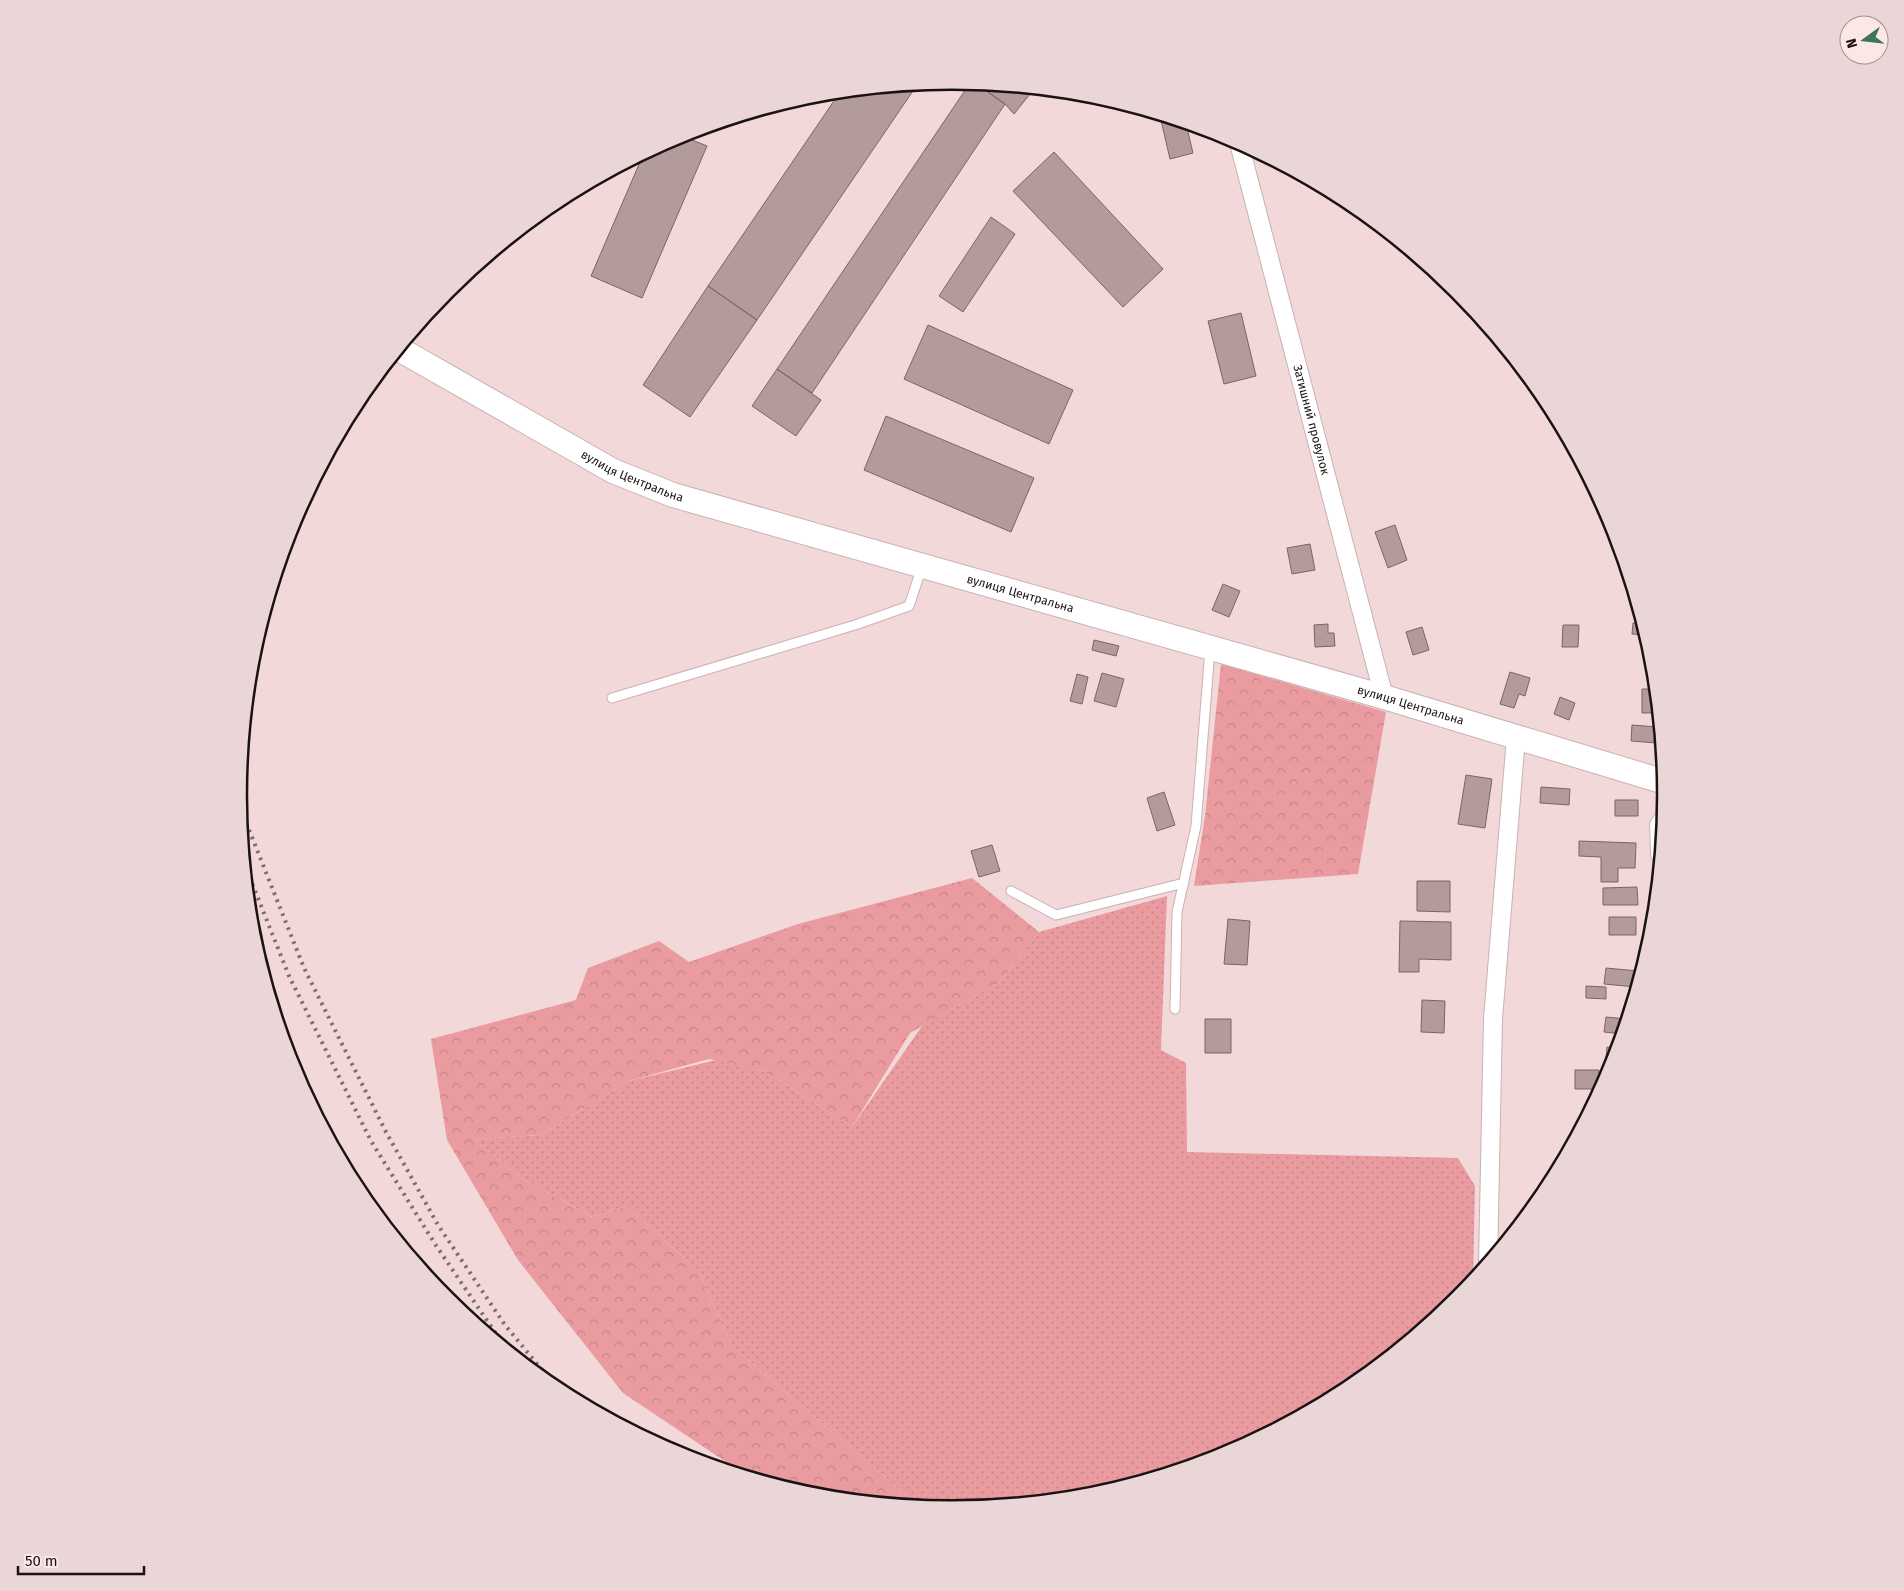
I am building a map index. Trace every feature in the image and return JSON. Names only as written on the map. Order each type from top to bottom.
[{"type":"main road","name":"вулиця Центральна","points":[[404,351],[613,471],[673,495],[1384,697],[1657,780]]},
{"type":"street","name":"Затишний провулок","points":[[1242,153],[1384,697]]},
{"type":"street","points":[[1488,1254],[1493,1019],[1516,737]]},
{"type":"lane","points":[[612,698],[855,626],[909,606],[922,566]]},
{"type":"lane","points":[[1175,1008],[1177,912],[1196,826],[1210,648]]},
{"type":"lane","points":[[1012,892],[1056,915],[1184,883]]},
{"type":"green space","points":[[1221,664],[1386,712],[1358,874],[1194,886],[1205,816]]},
{"type":"green space","points":[[972,878],[1039,932],[1000,982],[910,1033],[852,1127],[766,1072],[709,1059],[629,1081],[541,1135],[475,1139],[521,1178],[592,1217],[626,1206],[699,1271],[732,1346],[911,1499],[860,1495],[814,1487],[732,1466],[623,1393],[518,1260],[447,1140],[431,1039],[576,1000],[588,968],[659,941],[689,962],[798,924]]},
{"type":"green space","points":[[1167,896],[1161,1050],[1186,1063],[1187,1152],[1458,1158],[1475,1186],[1473,1270],[1417,1326],[1344,1382],[1264,1428],[1222,1447],[1179,1464],[1135,1477],[1044,1495],[952,1501],[911,1499],[732,1346],[699,1271],[626,1206],[592,1217],[521,1178],[475,1139],[541,1135],[629,1081],[716,1060],[766,1072],[852,1127],[922,1026],[1000,982],[1039,932]]},
{"type":"building","points":[[965,91],[987,92],[1005,104],[812,393],[777,369]]},
{"type":"building","points":[[912,92],[757,320],[708,286],[834,100],[860,96]]},
{"type":"building","points":[[987,92],[1029,95],[1014,114],[1005,104]]},
{"type":"building","points":[[1161,122],[1188,130],[1193,153],[1170,159]]},
{"type":"building","points":[[692,140],[707,146],[642,298],[591,276],[639,163]]},
{"type":"building","points":[[1054,152],[1163,269],[1123,307],[1013,191]]},
{"type":"building","points":[[991,217],[1015,234],[963,312],[939,296]]},
{"type":"building","points":[[708,286],[757,320],[690,417],[643,385]]},
{"type":"building","points":[[1241,313],[1256,376],[1224,384],[1208,321]]},
{"type":"building","points":[[928,325],[1073,390],[1049,444],[904,379]]},
{"type":"building","points":[[777,369],[821,400],[796,436],[752,406]]},
{"type":"building","points":[[886,416],[1034,478],[1011,532],[864,470]]},
{"type":"building","points":[[1395,525],[1407,560],[1388,568],[1375,532]]},
{"type":"building","points":[[1310,544],[1315,570],[1292,574],[1287,548]]},
{"type":"building","points":[[1223,584],[1240,591],[1229,617],[1212,610]]},
{"type":"building","points":[[1633,623],[1636,623],[1638,634],[1632,634]]},
{"type":"building","points":[[1328,624],[1328,633],[1334,633],[1335,646],[1315,647],[1314,625]]},
{"type":"building","points":[[1563,625],[1579,625],[1578,647],[1562,647]]},
{"type":"building","points":[[1422,627],[1429,650],[1413,655],[1406,632]]},
{"type":"building","points":[[1094,640],[1119,646],[1116,656],[1092,650]]},
{"type":"building","points":[[1510,672],[1530,678],[1525,696],[1519,694],[1514,708],[1500,704]]},
{"type":"building","points":[[1102,673],[1124,679],[1116,707],[1094,701]]},
{"type":"building","points":[[1077,674],[1088,677],[1082,704],[1070,701]]},
{"type":"building","points":[[1642,689],[1649,689],[1652,713],[1642,713]]},
{"type":"building","points":[[1560,697],[1575,703],[1569,720],[1554,714]]},
{"type":"building","points":[[1632,725],[1654,727],[1655,743],[1631,741]]},
{"type":"building","points":[[1466,775],[1492,779],[1485,828],[1458,824]]},
{"type":"building","points":[[1541,787],[1570,789],[1569,805],[1540,803]]},
{"type":"building","points":[[1164,792],[1175,825],[1157,831],[1147,798]]},
{"type":"building","points":[[1615,800],[1638,800],[1638,816],[1615,816]]},
{"type":"building","points":[[1579,841],[1636,843],[1635,868],[1618,868],[1618,882],[1601,882],[1601,857],[1579,856]]},
{"type":"building","points":[[992,845],[1000,871],[979,877],[971,851]]},
{"type":"building","points":[[1417,881],[1450,881],[1450,912],[1417,911]]},
{"type":"building","points":[[1637,887],[1638,905],[1603,905],[1603,888]]},
{"type":"building","points":[[1609,917],[1636,917],[1636,935],[1609,935]]},
{"type":"building","points":[[1228,919],[1250,921],[1247,965],[1224,964]]},
{"type":"building","points":[[1400,921],[1451,922],[1451,960],[1419,959],[1419,972],[1399,972]]},
{"type":"building","points":[[1606,968],[1635,971],[1630,986],[1604,984]]},
{"type":"building","points":[[1586,986],[1606,987],[1606,999],[1586,998]]},
{"type":"building","points":[[1422,1000],[1445,1001],[1444,1033],[1421,1032]]},
{"type":"building","points":[[1606,1017],[1621,1018],[1616,1033],[1604,1032]]},
{"type":"building","points":[[1205,1019],[1231,1019],[1231,1053],[1205,1053]]},
{"type":"building","points":[[1607,1047],[1611,1047],[1606,1061]]},
{"type":"building","points":[[1575,1070],[1599,1070],[1599,1076],[1593,1089],[1575,1089]]},
{"type":"railway","points":[[248,826],[304,968],[386,1132],[438,1225],[505,1325],[540,1367]]},
{"type":"railway","points":[[253,885],[289,976],[371,1141],[435,1244],[495,1333]]}]
